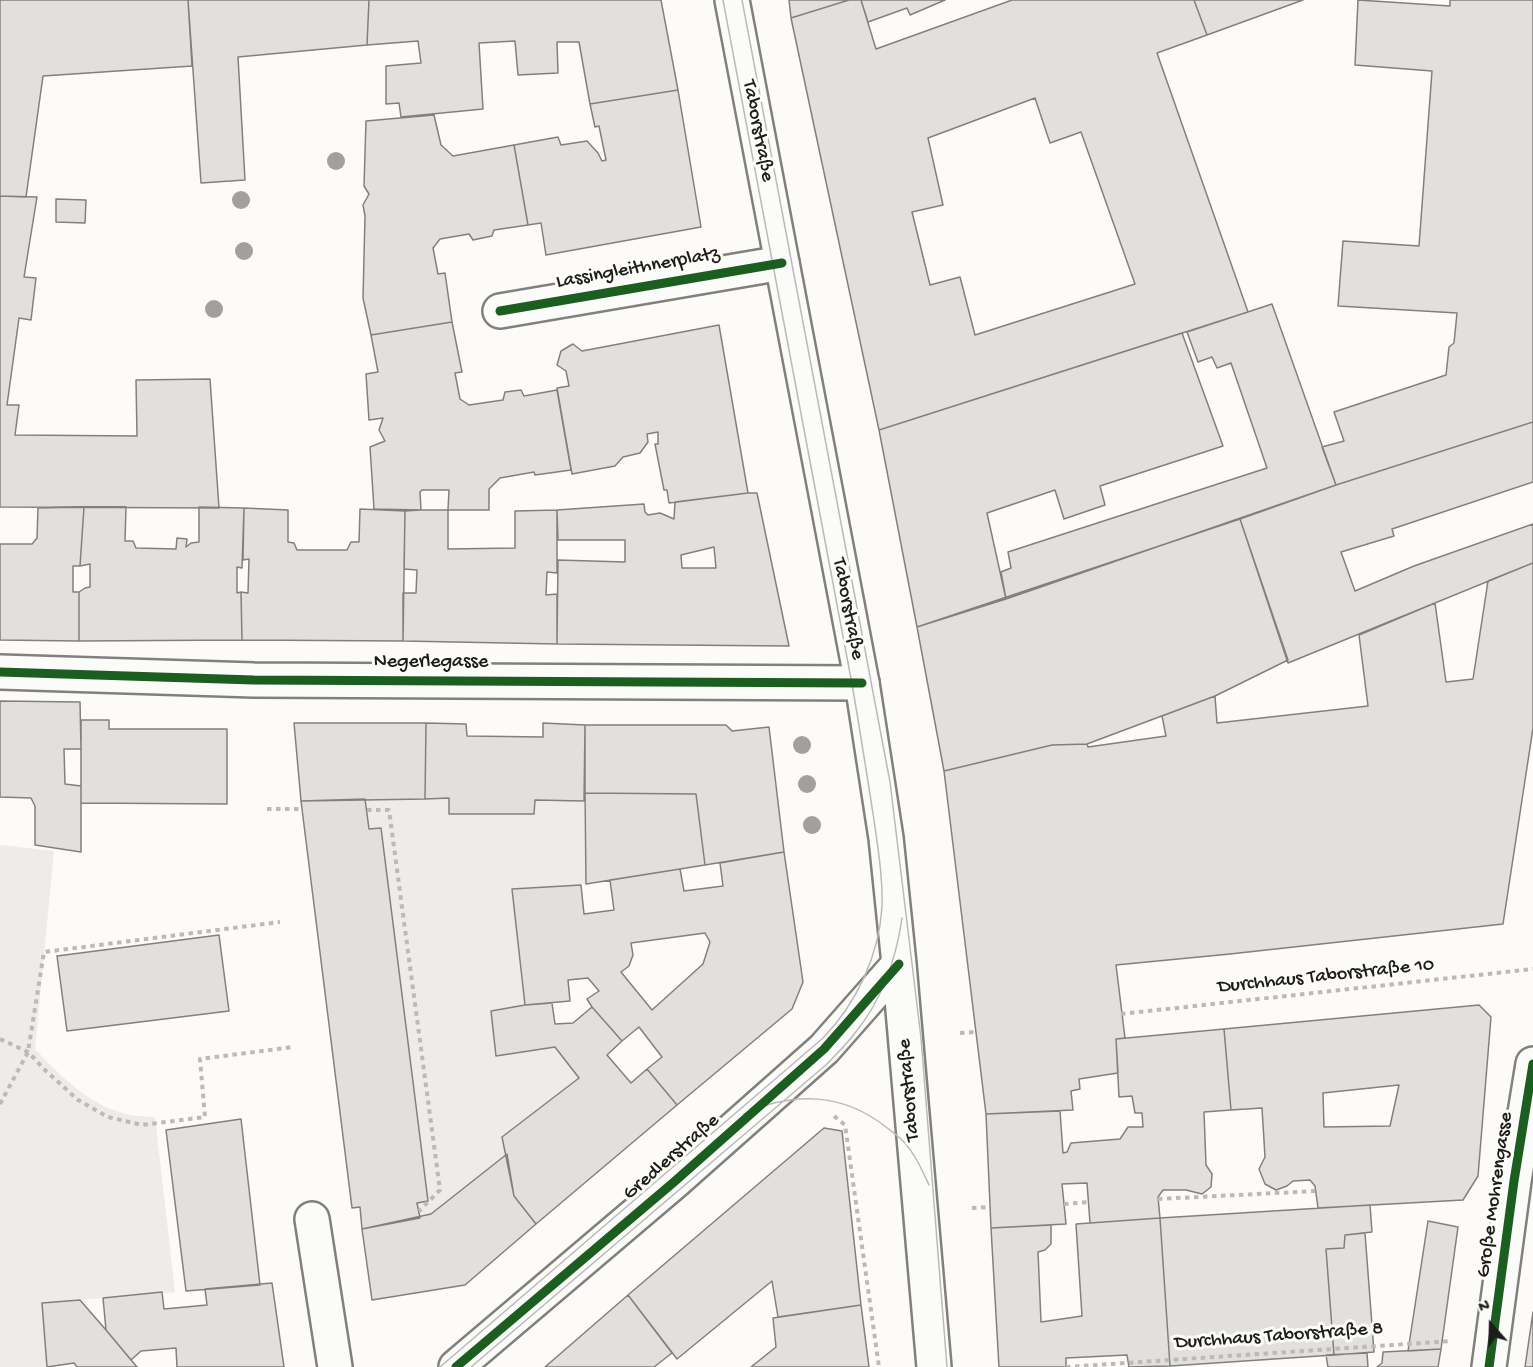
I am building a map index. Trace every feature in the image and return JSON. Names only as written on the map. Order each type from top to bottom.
[{"type":"street","name":"Taborstraße","points":[[732,0],[862,683],[886,838],[934,1367]]},
{"type":"street","name":"Lassingleithnerplatz","points":[[500,311],[782,263]]},
{"type":"street","name":"Negerlegasse","points":[[0,672],[254,680],[862,683]]},
{"type":"street","name":"Gredlerstraße","points":[[456,1367],[674,1182],[824,1049],[899,964]]},
{"type":"street","name":"Große Mohrengasse","points":[[1492,1352],[1514,1181],[1533,1064]]},
{"type":"street","points":[[312,1218],[335,1367]]},
{"type":"path","points":[[267,809],[302,809]]},
{"type":"path","points":[[367,810],[389,810],[440,1190],[418,1211]]},
{"type":"path","points":[[0,1104],[28,1052],[44,952],[280,922]]},
{"type":"path","points":[[960,1033],[975,1032]]},
{"type":"path","points":[[0,1039],[28,1052],[78,1100],[108,1117],[142,1125],[205,1117],[200,1059],[293,1047]]},
{"type":"path","points":[[834,1116],[845,1125],[879,1367]]},
{"type":"path","points":[[1158,1199],[1316,1191]]},
{"type":"path","points":[[1064,1204],[1089,1202]]},
{"type":"path","points":[[972,1208],[990,1207]]},
{"type":"shaded area","points":[[449,798],[449,814],[534,814],[535,800],[584,801],[586,884],[512,890],[525,1005],[491,1011],[496,1056],[555,1047],[579,1078],[502,1136],[507,1154],[431,1214],[420,1218],[417,1203],[428,1201],[381,828],[369,829],[365,799]]},
{"type":"shaded area","points":[[0,845],[54,851],[35,1049],[65,1079],[100,1104],[130,1115],[155,1117],[175,1292],[42,1303],[47,1367],[0,1367]]},
{"type":"building","points":[[0,0],[188,0],[192,66],[43,76],[26,197],[0,196]]},
{"type":"building","points":[[188,0],[369,0],[367,45],[238,57],[245,180],[201,183]]},
{"type":"building","points":[[369,0],[661,0],[678,90],[590,104],[579,42],[557,42],[558,73],[518,75],[515,41],[479,43],[483,109],[401,117],[399,103],[386,104],[386,66],[421,63],[418,41],[367,45]]},
{"type":"building","points":[[789,0],[849,0],[791,18]]},
{"type":"building","points":[[849,0],[861,0],[876,49],[1012,0],[1194,0],[1207,35],[1157,53],[1248,312],[879,430],[791,18]],"holes":[[[1035,98],[1050,143],[1081,132],[1135,284],[975,335],[960,277],[930,285],[912,212],[943,205],[928,138]]]},
{"type":"building","points":[[861,0],[945,0],[910,15],[907,8],[868,22]]},
{"type":"building","points":[[1194,0],[1303,0],[1207,35]]},
{"type":"building","points":[[1358,0],[1450,6],[1450,0],[1533,0],[1533,422],[1336,485],[1322,447],[1344,441],[1334,412],[1446,375],[1449,347],[1454,343],[1457,313],[1338,306],[1343,241],[1419,246],[1432,71],[1355,65]]},
{"type":"building","points":[[678,90],[701,227],[546,255],[541,223],[528,225],[514,145],[558,137],[561,145],[587,141],[602,161],[606,160],[599,126],[595,127],[590,104]]},
{"type":"building","points":[[434,115],[441,145],[453,156],[514,145],[528,225],[494,230],[492,236],[473,240],[469,234],[440,239],[433,248],[438,274],[445,273],[452,322],[371,335],[363,298],[365,216],[363,205],[369,194],[364,186],[366,121]]},
{"type":"building","points":[[0,196],[37,197],[24,277],[36,278],[31,320],[19,318],[7,405],[19,405],[15,435],[137,436],[136,380],[210,379],[219,508],[0,507]]},
{"type":"building","points":[[56,199],[86,200],[85,223],[56,222]]},
{"type":"building","points":[[1272,304],[1336,485],[1006,599],[1001,572],[1011,568],[1008,552],[1267,468],[1231,363],[1217,368],[1212,357],[1198,362],[1187,332]]},
{"type":"building","points":[[452,322],[462,372],[455,373],[460,399],[469,405],[503,400],[505,392],[521,390],[524,396],[557,390],[571,470],[535,475],[534,472],[500,478],[489,489],[489,510],[448,510],[449,490],[422,490],[420,492],[421,510],[374,509],[370,447],[385,441],[379,430],[383,418],[369,420],[366,374],[378,372],[371,335]]},
{"type":"building","points":[[719,325],[748,493],[669,503],[667,490],[664,490],[655,444],[658,444],[658,432],[647,434],[648,442],[640,453],[623,457],[615,466],[572,474],[557,388],[569,386],[566,371],[557,365],[561,351],[573,344],[582,351]]},
{"type":"building","points":[[1182,333],[1223,446],[1100,486],[1105,505],[1064,519],[1055,490],[987,513],[1006,599],[917,627],[879,430]]},
{"type":"building","points":[[1533,422],[1533,482],[1392,529],[1394,536],[1341,552],[1355,591],[1414,566],[1533,524],[1533,563],[1288,663],[1240,519],[1336,485]]},
{"type":"building","points":[[757,493],[789,646],[557,644],[558,560],[625,562],[625,540],[558,540],[557,510],[644,504],[648,515],[660,513],[674,519],[675,502]],"holes":[[[714,547],[716,568],[682,568],[681,555]]]},
{"type":"building","points":[[84,507],[126,507],[125,541],[133,541],[136,548],[176,549],[177,538],[187,539],[186,547],[191,543],[199,542],[199,507],[244,508],[242,568],[237,567],[237,593],[241,592],[242,640],[79,641],[79,592],[90,587],[90,564],[80,566]]},
{"type":"building","points":[[84,507],[80,566],[73,566],[73,592],[79,592],[79,641],[0,640],[0,544],[32,544],[37,538],[38,508]]},
{"type":"building","points":[[244,508],[288,510],[288,542],[294,543],[297,550],[347,550],[351,542],[359,542],[360,509],[405,511],[403,641],[242,640],[241,592],[248,593],[249,559],[243,560]]},
{"type":"building","points":[[448,510],[448,549],[515,548],[515,511],[557,510],[557,573],[547,572],[546,595],[557,594],[557,644],[403,641],[403,593],[416,593],[417,570],[404,569],[405,511]]},
{"type":"building","points":[[1240,519],[1288,660],[1215,696],[1087,744],[1052,745],[944,771],[917,627]]},
{"type":"building","points":[[1533,563],[1533,728],[1503,924],[1116,965],[1125,1038],[1116,1039],[1118,1073],[1079,1079],[1080,1089],[1071,1091],[1073,1110],[986,1114],[944,771],[1052,745],[1087,744],[1088,747],[1166,736],[1162,716],[1215,696],[1217,723],[1368,706],[1359,635],[1435,603],[1446,682],[1473,679],[1488,581]]},
{"type":"building","points":[[0,701],[80,702],[81,749],[64,749],[65,784],[81,786],[81,852],[35,845],[35,806],[31,798],[0,797]]},
{"type":"building","points":[[81,720],[109,720],[109,729],[227,729],[227,804],[81,803]]},
{"type":"building","points":[[294,723],[426,723],[425,799],[301,801]]},
{"type":"building","points":[[426,723],[466,724],[467,736],[543,737],[543,723],[585,725],[584,801],[535,800],[534,814],[449,814],[449,798],[425,799]]},
{"type":"building","points":[[585,725],[726,725],[732,731],[769,727],[784,852],[705,865],[696,794],[585,793]]},
{"type":"building","points":[[585,793],[696,794],[705,865],[586,884]]},
{"type":"building","points":[[365,799],[369,829],[381,828],[428,1201],[417,1203],[420,1218],[362,1229],[360,1207],[352,1208],[301,801]]},
{"type":"building","points":[[784,852],[803,982],[792,1009],[677,1105],[647,1069],[662,1057],[639,1027],[622,1041],[587,999],[599,991],[588,978],[568,980],[570,1001],[525,1005],[512,889],[581,885],[584,914],[614,910],[610,880],[680,869],[684,891],[723,886],[720,863]],"holes":[[[705,933],[710,942],[703,964],[652,1010],[621,972],[629,966],[633,955],[631,943]]]},
{"type":"building","points":[[219,935],[229,1011],[67,1031],[57,956]]},
{"type":"building","points":[[552,1003],[555,1024],[573,1023],[592,1007],[622,1041],[607,1055],[631,1083],[647,1069],[677,1105],[536,1224],[514,1196],[502,1137],[579,1078],[555,1047],[496,1056],[491,1011]]},
{"type":"building","points":[[1479,1005],[1491,1017],[1478,1176],[1463,1200],[1318,1208],[1315,1186],[1310,1180],[1293,1181],[1276,1190],[1265,1184],[1259,1169],[1265,1157],[1262,1108],[1231,1110],[1224,1029]],"holes":[[[1399,1085],[1390,1126],[1324,1127],[1323,1093]]]},
{"type":"building","points":[[1224,1029],[1231,1110],[1204,1112],[1206,1165],[1212,1174],[1211,1187],[1202,1194],[1186,1190],[1163,1190],[1158,1197],[1160,1218],[1090,1223],[1087,1183],[1062,1184],[1066,1224],[991,1228],[986,1114],[1060,1111],[1063,1153],[1067,1152],[1071,1143],[1120,1139],[1128,1127],[1143,1127],[1142,1113],[1135,1113],[1132,1096],[1119,1097],[1116,1039]]},
{"type":"building","points":[[241,1119],[260,1285],[186,1291],[166,1130]]},
{"type":"building","points":[[824,1128],[842,1131],[861,1305],[778,1317],[772,1281],[677,1359],[628,1295]]},
{"type":"building","points":[[507,1154],[514,1196],[536,1224],[465,1285],[372,1300],[362,1229],[431,1214]]},
{"type":"building","points":[[1370,1205],[1372,1232],[1345,1235],[1344,1248],[1326,1249],[1334,1355],[1170,1366],[1160,1218]]},
{"type":"building","points":[[1160,1218],[1170,1366],[1129,1367],[1127,1355],[1066,1358],[1066,1367],[999,1367],[991,1228],[1051,1225],[1051,1244],[1045,1250],[1038,1252],[1041,1322],[1082,1316],[1076,1224]]},
{"type":"building","points":[[1428,1221],[1458,1227],[1441,1349],[1408,1351]]},
{"type":"building","points":[[1365,1233],[1374,1352],[1334,1355],[1326,1249],[1344,1248],[1345,1235]]},
{"type":"building","points":[[272,1283],[284,1367],[177,1367],[176,1348],[141,1351],[131,1360],[106,1330],[103,1298],[162,1292],[164,1309],[207,1305],[205,1289]]},
{"type":"building","points":[[628,1295],[672,1353],[654,1367],[545,1367]]},
{"type":"building","points":[[80,1300],[137,1367],[77,1367],[74,1363],[47,1367],[42,1303]]},
{"type":"building","points":[[861,1305],[869,1367],[751,1367],[776,1347],[773,1318]]},
{"type":"building","points":[[1533,1312],[1533,1367],[1525,1367]]},
{"type":"building","points":[[1441,1349],[1438,1367],[1377,1367],[1382,1363],[1383,1352]]},
{"type":"building","points":[[1367,1353],[1368,1367],[1328,1367],[1326,1355]]},
{"type":"tram line","points":[[440,1367],[823,1038],[846,1010],[864,978],[880,925],[882,907],[880,864],[855,701],[723,0]]},
{"type":"tram line","points":[[742,0],[890,782],[921,1038],[947,1367]]},
{"type":"tram line","points":[[471,1367],[827,1064],[855,1033],[873,1007],[892,964],[902,918]]},
{"type":"tram line","points":[[744,1114],[762,1107],[799,1099],[817,1099],[853,1107],[870,1116],[902,1140],[915,1157],[929,1185]]},
{"type":"cycle path","points":[[500,311],[782,263]]},
{"type":"cycle path","points":[[0,672],[254,680],[862,683]]},
{"type":"cycle path","points":[[456,1367],[674,1182],[824,1049],[899,964]]},
{"type":"cycle path","points":[[1489,1367],[1514,1181],[1533,1064]]}]
